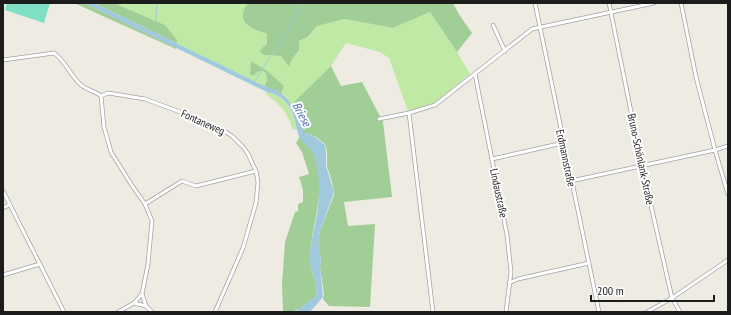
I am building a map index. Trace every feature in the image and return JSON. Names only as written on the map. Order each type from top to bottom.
[{"type":"street","name":"Erdmannstraße","points":[[535,3],[598,312]]},
{"type":"street","name":"Bruno-Schönlank-Straße","points":[[609,3],[642,166],[672,298],[680,312]]},
{"type":"street","points":[[379,119],[409,113],[435,105],[532,29],[654,3]]},
{"type":"street","points":[[681,3],[696,77],[728,194]]},
{"type":"street","points":[[493,25],[505,50]]},
{"type":"street","points":[[3,60],[54,53],[62,60],[80,84],[97,92],[101,96],[104,127],[111,152],[145,204],[152,221],[148,264],[142,294],[134,304],[118,312]]},
{"type":"street","name":"Lindaustraße","points":[[475,74],[507,235],[511,272],[506,312]]},
{"type":"street","name":"Fontaneweg","points":[[101,96],[108,93],[146,99],[216,126],[232,136],[244,148],[256,171],[258,186],[254,212],[237,265],[215,312]]},
{"type":"street","points":[[409,113],[433,312]]},
{"type":"street","points":[[492,159],[563,143]]},
{"type":"street","points":[[571,181],[728,146]]},
{"type":"street","points":[[145,204],[182,181],[196,186],[256,171]]},
{"type":"street","points":[[3,191],[64,312]]},
{"type":"street","points":[[3,208],[9,205]]},
{"type":"street","points":[[647,312],[672,298],[728,260]]},
{"type":"street","points":[[509,283],[518,279],[589,262]]},
{"type":"street","points":[[3,275],[40,264]]},
{"type":"street","points":[[142,294],[146,306],[152,312]]},
{"type":"street","points":[[134,304],[146,306]]},
{"type":"green space","points":[[7,3],[50,3],[44,23],[5,10]]},
{"type":"green space","points":[[74,3],[84,3],[176,47],[176,49]]},
{"type":"green space","points":[[94,3],[114,3],[165,25],[178,41],[176,43]]},
{"type":"green space","points":[[114,3],[248,3],[244,10],[244,20],[255,30],[267,34],[267,44],[264,46],[264,55],[281,56],[289,67],[292,59],[299,52],[299,41],[309,37],[317,26],[346,19],[393,28],[430,12],[470,74],[435,103],[408,111],[389,58],[380,52],[346,43],[331,66],[291,105],[281,94],[284,86],[251,61],[250,74],[253,76],[259,71],[266,73],[267,81],[264,86],[176,43],[178,41],[165,25]]},
{"type":"green space","points":[[248,3],[453,3],[472,33],[457,52],[430,12],[393,28],[345,19],[317,26],[308,37],[299,41],[299,51],[292,59],[289,67],[281,56],[264,55],[260,52],[261,49],[267,44],[267,34],[255,30],[246,24],[243,15]]},
{"type":"green space","points":[[251,61],[267,71],[284,86],[281,94],[264,86],[267,81],[266,73],[263,71],[259,71],[253,76],[250,74]]},
{"type":"green space","points":[[331,66],[341,86],[362,82],[383,122],[392,197],[344,202],[348,226],[375,224],[370,307],[329,306],[323,299],[324,294],[320,267],[321,259],[318,243],[320,231],[334,195],[327,166],[327,151],[325,144],[316,137],[303,132],[297,115],[291,105]]},
{"type":"green space","points":[[267,92],[279,97],[288,105],[297,129],[293,130],[286,113],[266,94]]},
{"type":"green space","points":[[299,136],[310,147],[318,165],[318,205],[310,258],[317,291],[316,296],[305,305],[297,310],[288,312],[283,311],[282,284],[285,242],[295,212],[298,211],[298,204],[303,202],[303,190],[299,177],[309,174],[302,152],[296,143]]},
{"type":"water","points":[[84,3],[94,3],[260,84],[276,90],[290,102],[297,114],[304,132],[315,137],[325,145],[326,166],[333,189],[333,195],[320,231],[318,243],[321,259],[320,267],[323,297],[310,312],[295,312],[316,296],[317,291],[310,258],[317,215],[319,181],[313,152],[300,139],[289,106],[286,102],[273,93],[267,92]]},
{"type":"waterway","points":[[155,34],[157,3]]},
{"type":"waterway","points":[[255,81],[269,58],[290,29],[301,3]]},
{"type":"water label","name":"Briese","points":[[302,114]]}]
